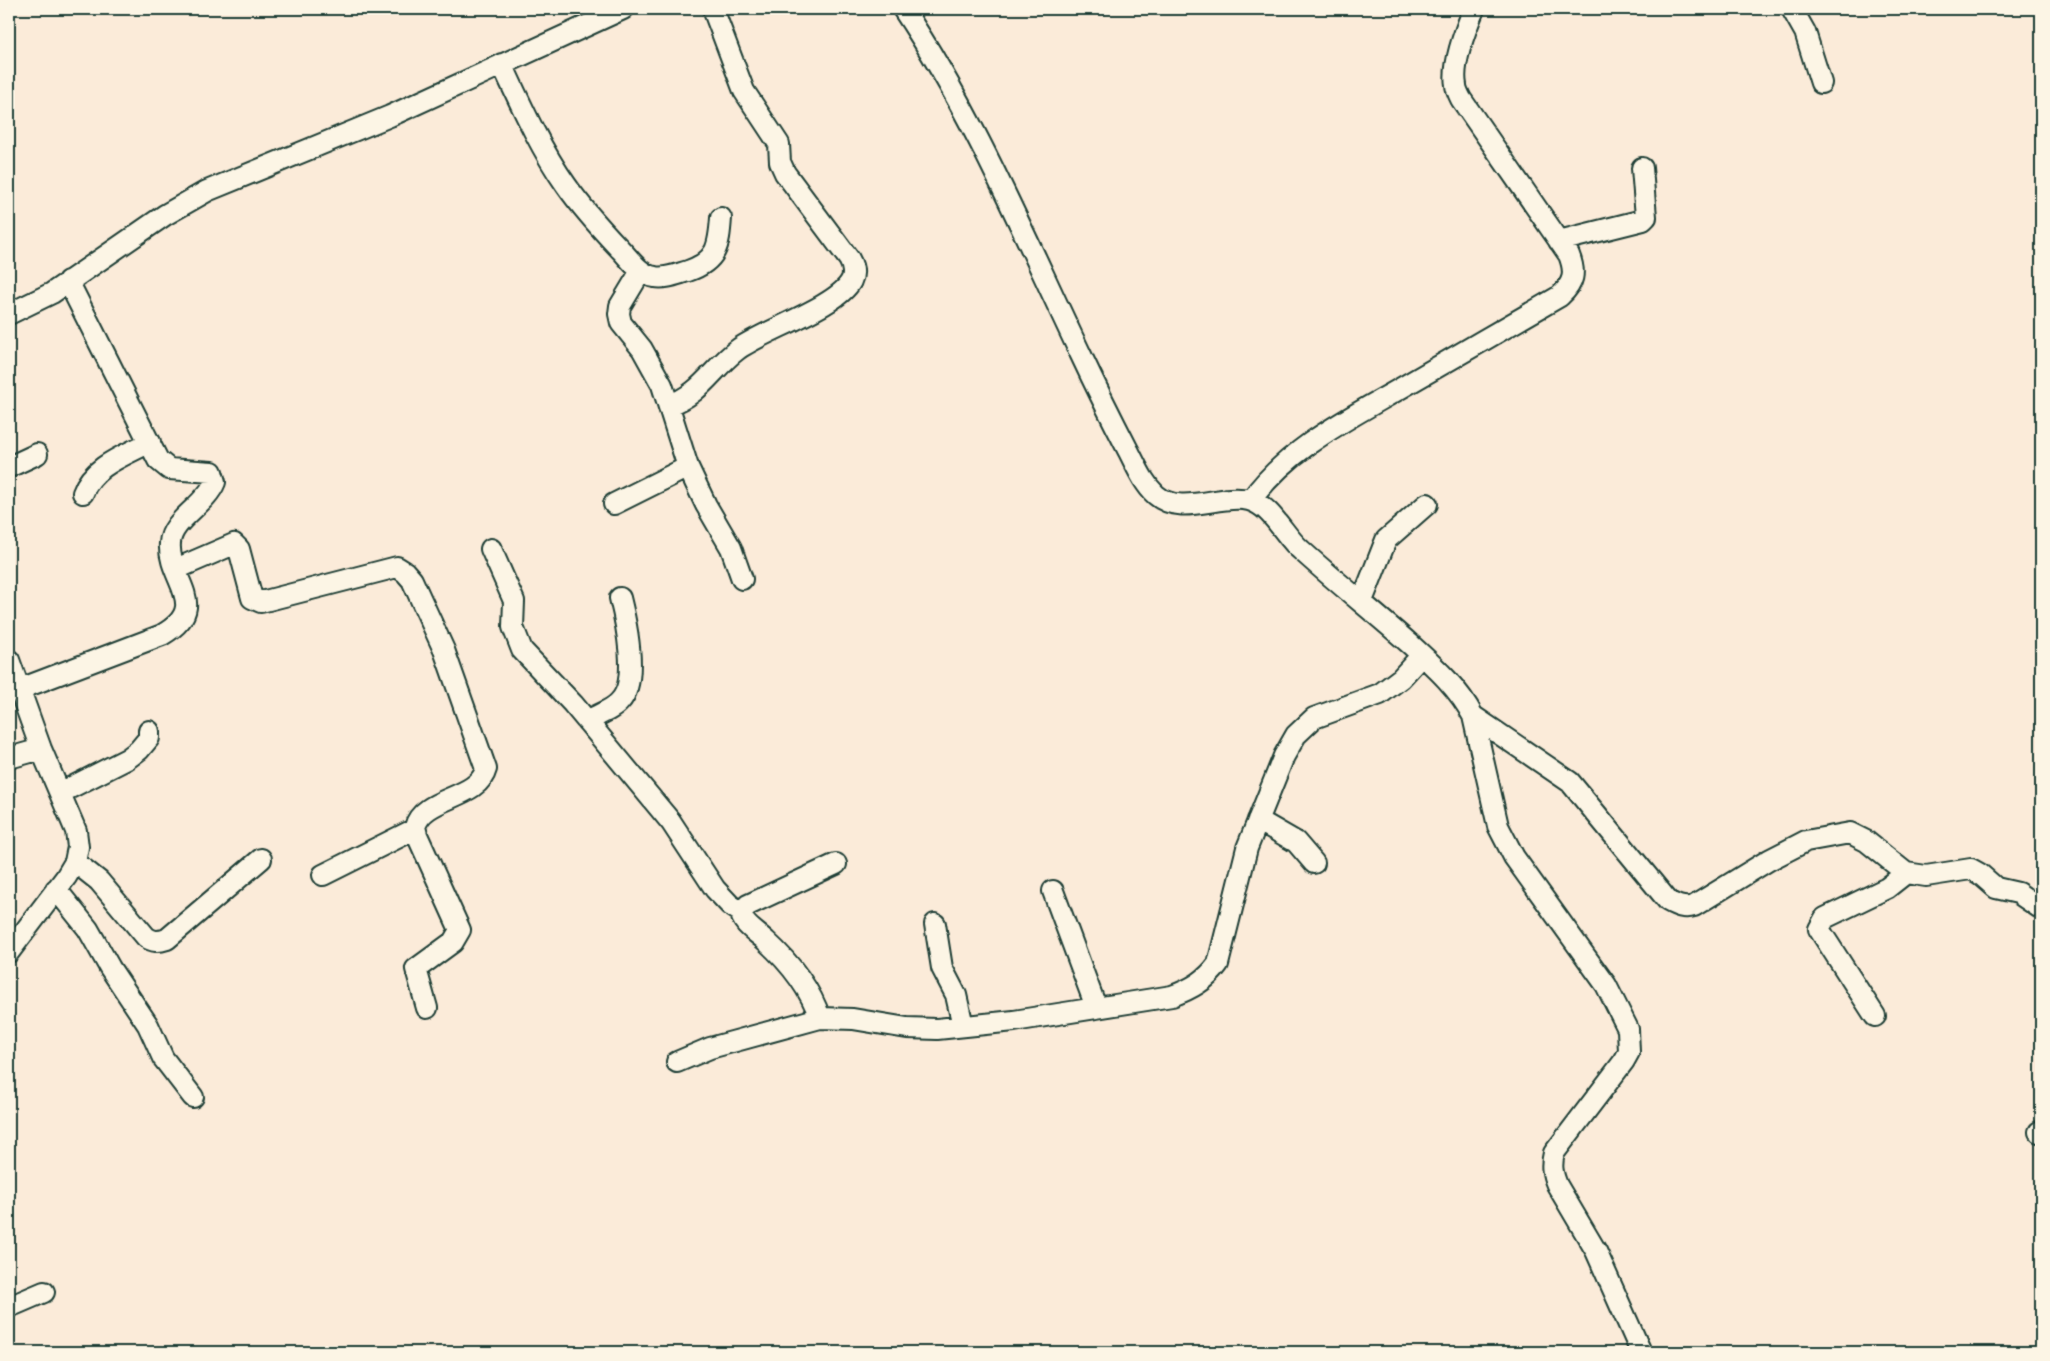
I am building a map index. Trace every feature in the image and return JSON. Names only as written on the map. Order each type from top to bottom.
[{"type":"street","points":[[9,314],[52,292],[148,227],[206,191],[390,116],[623,9]]},
{"type":"street","points":[[669,405],[688,397],[738,350],[814,309],[843,290],[852,275],[853,266],[785,173],[780,162],[779,144],[744,91],[713,9]]},
{"type":"street","points":[[903,9],[924,41],[977,136],[1098,393],[1145,481],[1156,495],[1168,503],[1251,500],[1264,509],[1298,548],[1362,601],[1442,673],[1466,702],[1473,716],[1502,837],[1514,857],[1599,974],[1628,1029],[1629,1052],[1624,1061],[1554,1153],[1551,1164],[1552,1174],[1557,1185],[1596,1251],[1641,1352]]},
{"type":"street","points":[[1251,500],[1264,482],[1300,450],[1340,423],[1560,296],[1570,287],[1573,278],[1573,266],[1559,242],[1461,99],[1456,84],[1456,69],[1466,28],[1474,9]]},
{"type":"street","points":[[1792,9],[1805,32],[1821,83]]},
{"type":"street","points":[[502,64],[533,128],[565,184],[590,217],[641,272],[653,277],[667,278],[707,261],[716,252],[721,218]]},
{"type":"street","points":[[1559,242],[1643,220],[1646,217],[1642,168]]},
{"type":"street","points":[[641,272],[626,293],[619,314],[621,323],[653,366],[669,405],[676,435],[688,467],[706,505],[731,548],[742,579]]},
{"type":"street","points":[[20,689],[162,635],[175,628],[183,619],[186,609],[186,598],[176,569],[170,543],[174,532],[212,490],[215,478],[212,472],[169,469],[158,460],[68,281]]},
{"type":"street","points":[[83,494],[86,484],[106,465],[150,442]]},
{"type":"street","points":[[9,468],[37,454]]},
{"type":"street","points":[[614,504],[688,467]]},
{"type":"street","points":[[1362,601],[1386,540],[1428,504]]},
{"type":"street","points":[[176,569],[234,544],[239,549],[252,598],[261,602],[397,567],[406,572],[412,580],[444,650],[486,769],[484,776],[476,784],[424,813],[416,821],[416,829],[460,930],[453,942],[416,970],[427,1008]]},
{"type":"street","points":[[491,548],[514,601],[513,627],[522,650],[587,721],[671,822],[715,889],[730,905],[741,912],[742,918],[746,923],[767,942],[796,974],[815,1004],[820,1018]]},
{"type":"street","points":[[587,721],[618,703],[626,692],[630,660],[626,622],[620,598]]},
{"type":"street","points":[[677,1062],[710,1048],[820,1018],[853,1019],[907,1028],[963,1026],[1014,1021],[1172,996],[1188,991],[1211,974],[1218,964],[1247,848],[1284,756],[1296,735],[1314,718],[1380,694],[1401,678],[1422,655]]},
{"type":"street","points":[[9,660],[41,749],[76,831],[78,847],[75,862],[9,952]]},
{"type":"street","points":[[1473,716],[1570,782],[1668,901],[1676,906],[1686,908],[1694,906],[1769,860],[1816,838],[1850,834],[1859,836],[1906,873],[1926,876],[1971,869],[1996,888],[2018,893],[2041,909]]},
{"type":"street","points":[[60,793],[139,750],[149,738],[149,731]]},
{"type":"street","points":[[9,758],[41,749]]},
{"type":"street","points":[[1258,820],[1296,842],[1314,863]]},
{"type":"street","points":[[323,875],[416,829]]},
{"type":"street","points":[[75,862],[99,881],[146,937],[152,941],[160,942],[261,860]]},
{"type":"street","points":[[741,912],[748,905],[836,864]]},
{"type":"street","points":[[1875,1016],[1819,929],[1825,918],[1887,888],[1906,873]]},
{"type":"street","points":[[56,889],[88,929],[110,968],[148,1025],[163,1058],[193,1097]]},
{"type":"street","points":[[1053,891],[1096,1007]]},
{"type":"street","points":[[935,924],[942,968],[956,995],[963,1026]]},
{"type":"street","points":[[9,1306],[44,1292]]}]
